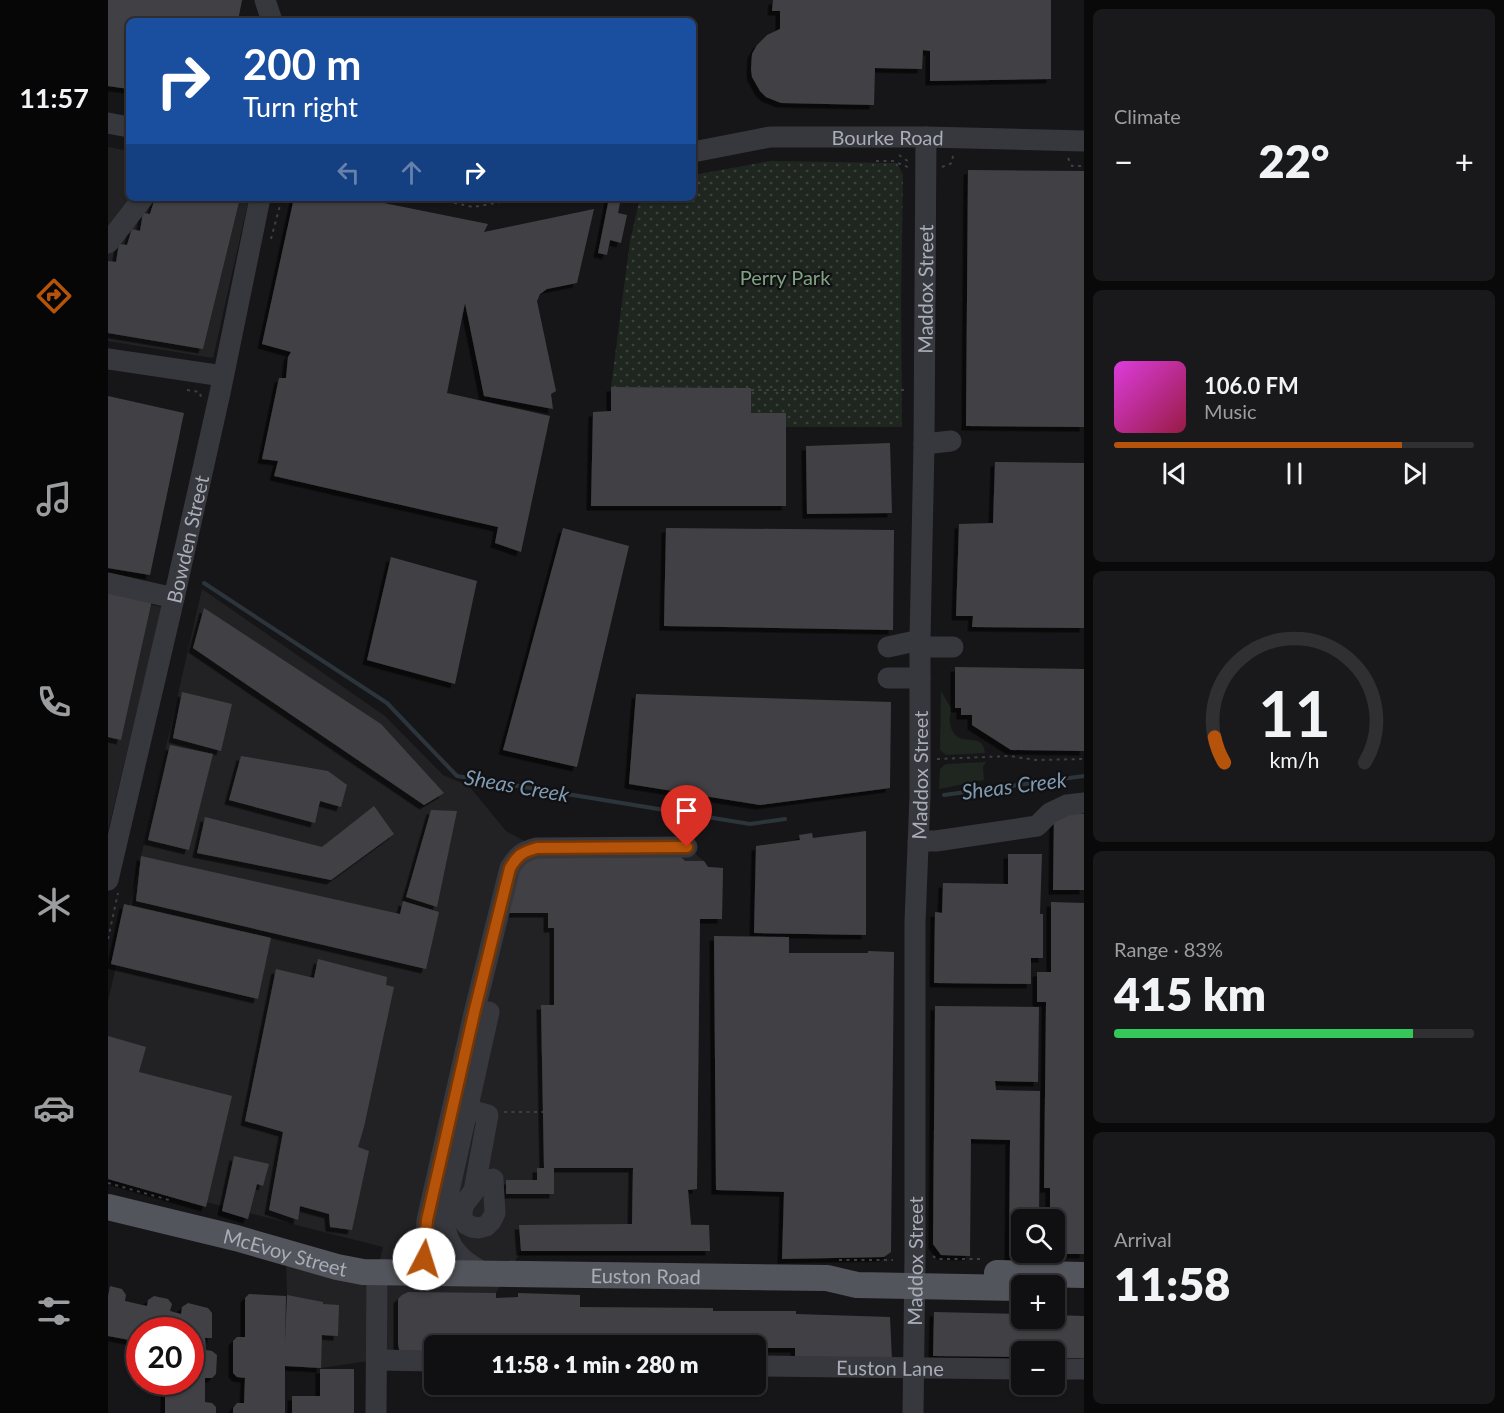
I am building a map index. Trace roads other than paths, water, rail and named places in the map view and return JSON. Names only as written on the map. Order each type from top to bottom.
[{"type":"main road","name":"McEvoy Street","points":[[108,1207],[236,1238],[348,1270],[377,1273],[476,1274]]},
{"type":"main road","name":"Euston Road","points":[[476,1274],[826,1278],[857,1272],[1011,1287]]},
{"type":"main road","name":"Euston Road","points":[[914,1279],[1084,1275]]},
{"type":"main road","points":[[1065,1292],[1084,1293]]},
{"type":"street","points":[[265,0],[271,18]]},
{"type":"street","points":[[108,123],[126,126]]},
{"type":"street","name":"Bourke Road","points":[[696,151],[770,137],[926,137],[1084,141]]},
{"type":"street","name":"Maddox Street","points":[[913,1413],[915,934],[921,760],[926,137]]},
{"type":"street","points":[[108,243],[141,201]]},
{"type":"street","name":"Bowden Street","points":[[108,880],[174,598],[259,201]]},
{"type":"street","points":[[108,359],[223,376]]},
{"type":"street","points":[[924,444],[951,441]]},
{"type":"street","points":[[108,583],[174,598]]},
{"type":"street","points":[[888,647],[921,643],[953,647]]},
{"type":"street","points":[[888,678],[920,678]]},
{"type":"street","points":[[918,841],[936,842],[1036,826],[1050,813],[1067,805],[1084,803]]},
{"type":"street","points":[[424,1273],[427,1220],[446,1134],[510,868],[517,856],[537,848],[687,847]]},
{"type":"street","points":[[446,1134],[460,1107],[486,1012],[445,1217],[450,1242],[458,1255],[475,1268],[476,1274]]},
{"type":"street","points":[[453,1176],[485,1175],[488,1115],[467,1109]]},
{"type":"street","points":[[424,1273],[435,1247],[440,1203],[453,1176]]},
{"type":"street","points":[[376,1413],[377,1273]]},
{"type":"street","points":[[377,1360],[424,1361]]},
{"type":"street","name":"Euston Lane","points":[[766,1365],[1011,1369]]},
{"type":"street","points":[[1065,1369],[1084,1369]]},
{"type":"waterway","name":"Sheas Creek","points":[[204,583],[387,703],[457,776],[750,824],[785,819]]},
{"type":"waterway","name":"Sheas Creek","points":[[944,795],[1084,776]]},
{"type":"park label","name":"Perry Park","points":[[785,277]]}]
